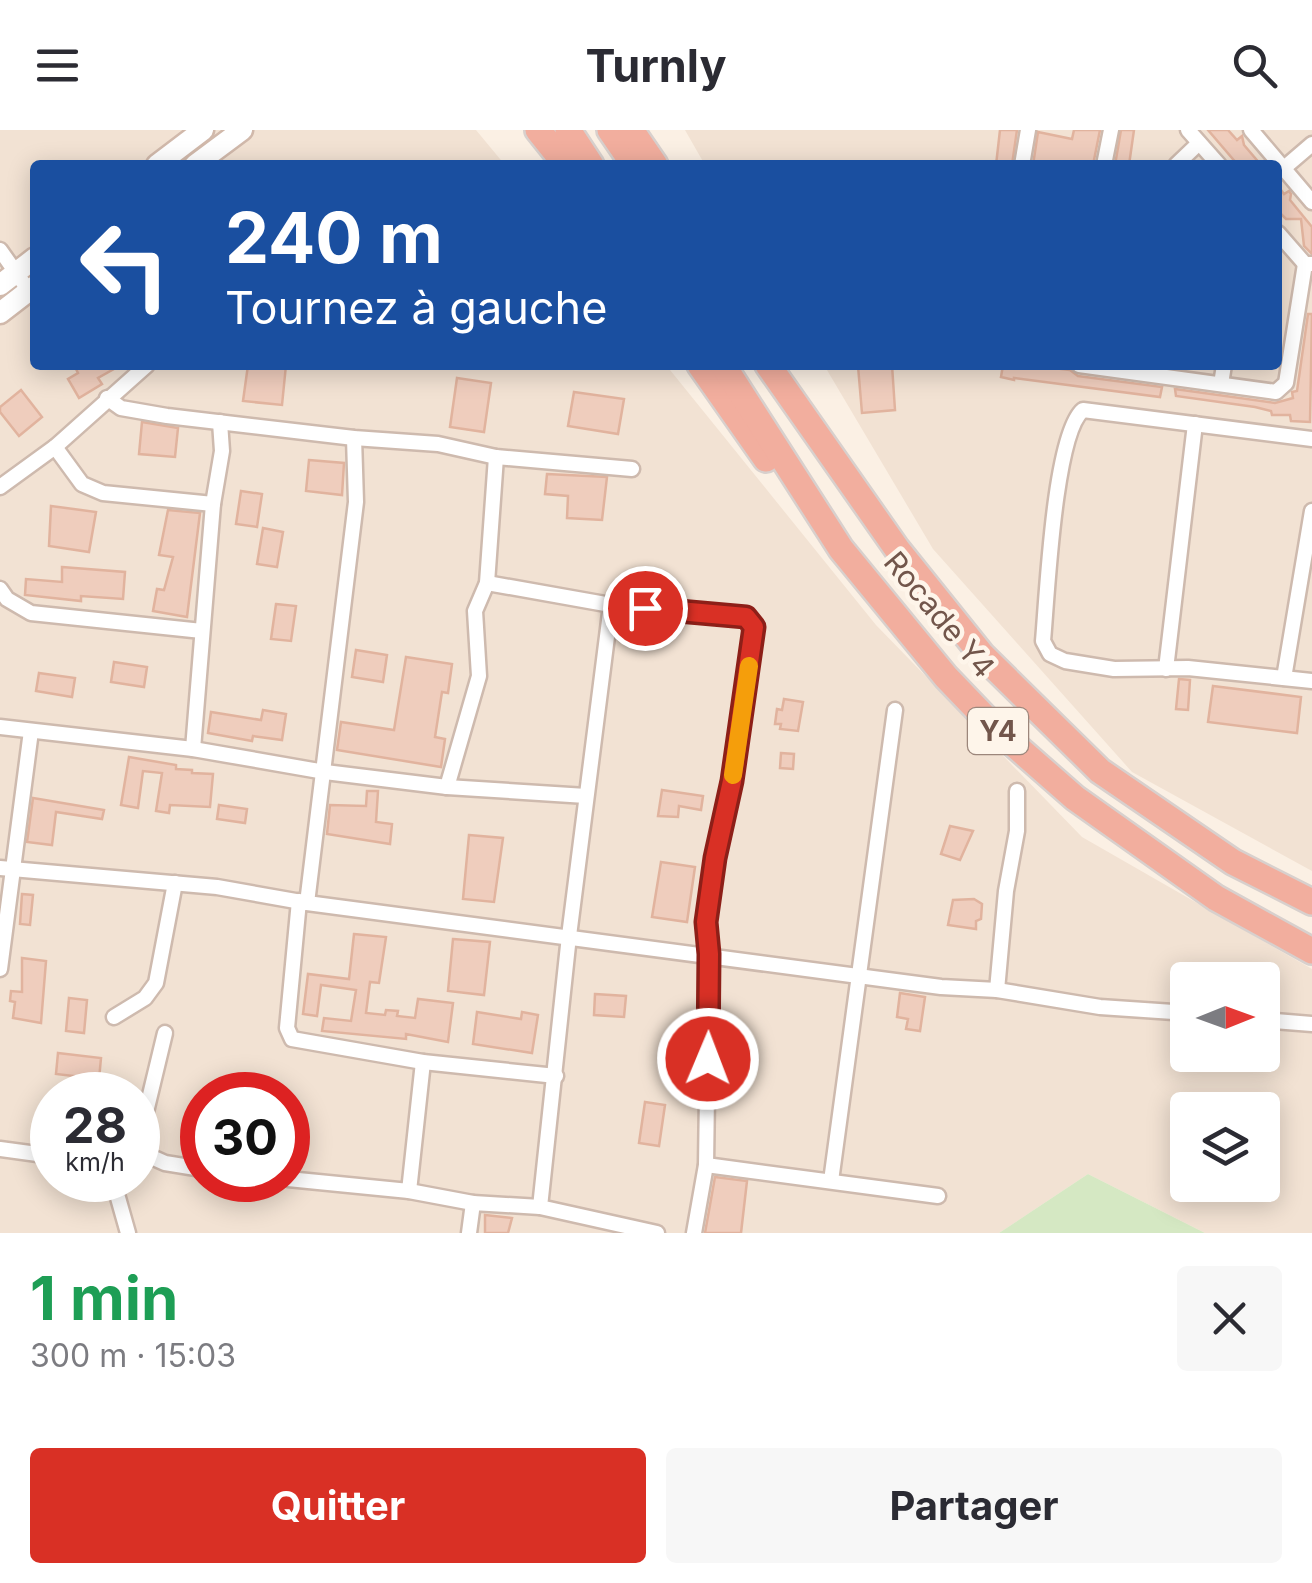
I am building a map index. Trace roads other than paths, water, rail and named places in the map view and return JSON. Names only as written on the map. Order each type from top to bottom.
[{"type":"highway","points":[[610,130],[631,160]]},
{"type":"highway","points":[[632,130],[651,160]]},
{"type":"highway","points":[[554,141],[583,160]]},
{"type":"highway","points":[[704,370],[791,493],[841,550]]},
{"type":"highway","name":"Rocade Y4","points":[[726,370],[841,550],[946,677],[994,727],[1075,798],[1216,898],[1312,951]]},
{"type":"highway","name":"Rocade Y4","points":[[772,370],[897,549],[982,656],[1100,771],[1233,862],[1312,902]]},
{"type":"highway","points":[[785,370],[856,490]]},
{"type":"main road","points":[[163,160],[202,130]]},
{"type":"main road","points":[[202,160],[242,130]]},
{"type":"main road","points":[[8,278],[30,262]]},
{"type":"main road","points":[[0,312],[30,290]]},
{"type":"street","points":[[1023,160],[1028,130]]},
{"type":"street","points":[[1105,160],[1111,130]]},
{"type":"street","points":[[1188,130],[1214,160]]},
{"type":"street","points":[[1252,130],[1277,160]]},
{"type":"street","points":[[1181,160],[1199,143]]},
{"type":"street","points":[[1284,168],[1312,144]]},
{"type":"street","points":[[1282,166],[1312,202]]},
{"type":"street","points":[[1155,370],[1276,392],[1286,383],[1308,264],[1282,237]]},
{"type":"street","points":[[0,250],[8,278]]},
{"type":"street","points":[[0,487],[55,447],[141,370]]},
{"type":"street","points":[[1221,384],[1223,370]]},
{"type":"street","points":[[107,398],[121,408],[220,422],[438,444],[496,457],[632,469]]},
{"type":"street","points":[[1312,440],[1083,410],[1075,417],[1067,441],[1050,552],[1044,641],[1050,654],[1064,661],[1114,669],[1166,669],[1312,682]]},
{"type":"street","points":[[192,749],[213,504],[222,451],[220,422]]},
{"type":"street","points":[[1166,669],[1194,424]]},
{"type":"street","points":[[354,438],[356,502],[325,772],[287,1028],[292,1039],[423,1062],[556,1076]]},
{"type":"street","points":[[55,447],[82,484],[103,493],[213,504]]},
{"type":"street","points":[[447,787],[479,676],[475,611],[486,583],[496,457]]},
{"type":"street","points":[[1284,678],[1312,512]]},
{"type":"street","points":[[486,583],[612,605],[746,617],[754,627],[732,781],[706,922],[706,1165],[694,1233]]},
{"type":"street","points":[[0,590],[7,599],[31,612],[202,631]]},
{"type":"street","points":[[540,1207],[569,936],[612,605]]},
{"type":"street","points":[[831,1181],[895,710]]},
{"type":"street","points":[[0,727],[192,749],[325,772],[447,787],[586,796]]},
{"type":"street","points":[[0,969],[7,869],[32,730]]},
{"type":"street","points":[[997,990],[1006,892],[1017,831],[1018,790]]},
{"type":"street","points":[[7,869],[175,883],[941,987],[997,990],[1100,1007],[1170,1012]]},
{"type":"street","points":[[114,1017],[145,998],[156,983],[175,883]]},
{"type":"street","points":[[1280,1021],[1312,1024]]},
{"type":"street","points":[[156,1072],[165,1033]]},
{"type":"street","points":[[409,1191],[423,1062]]},
{"type":"street","points":[[0,1148],[30,1153]]},
{"type":"street","points":[[706,1165],[938,1196]]},
{"type":"street","points":[[310,1182],[409,1191],[473,1203],[540,1207],[658,1233]]},
{"type":"street","points":[[119,1202],[128,1233]]},
{"type":"street","points":[[468,1233],[473,1203]]}]
